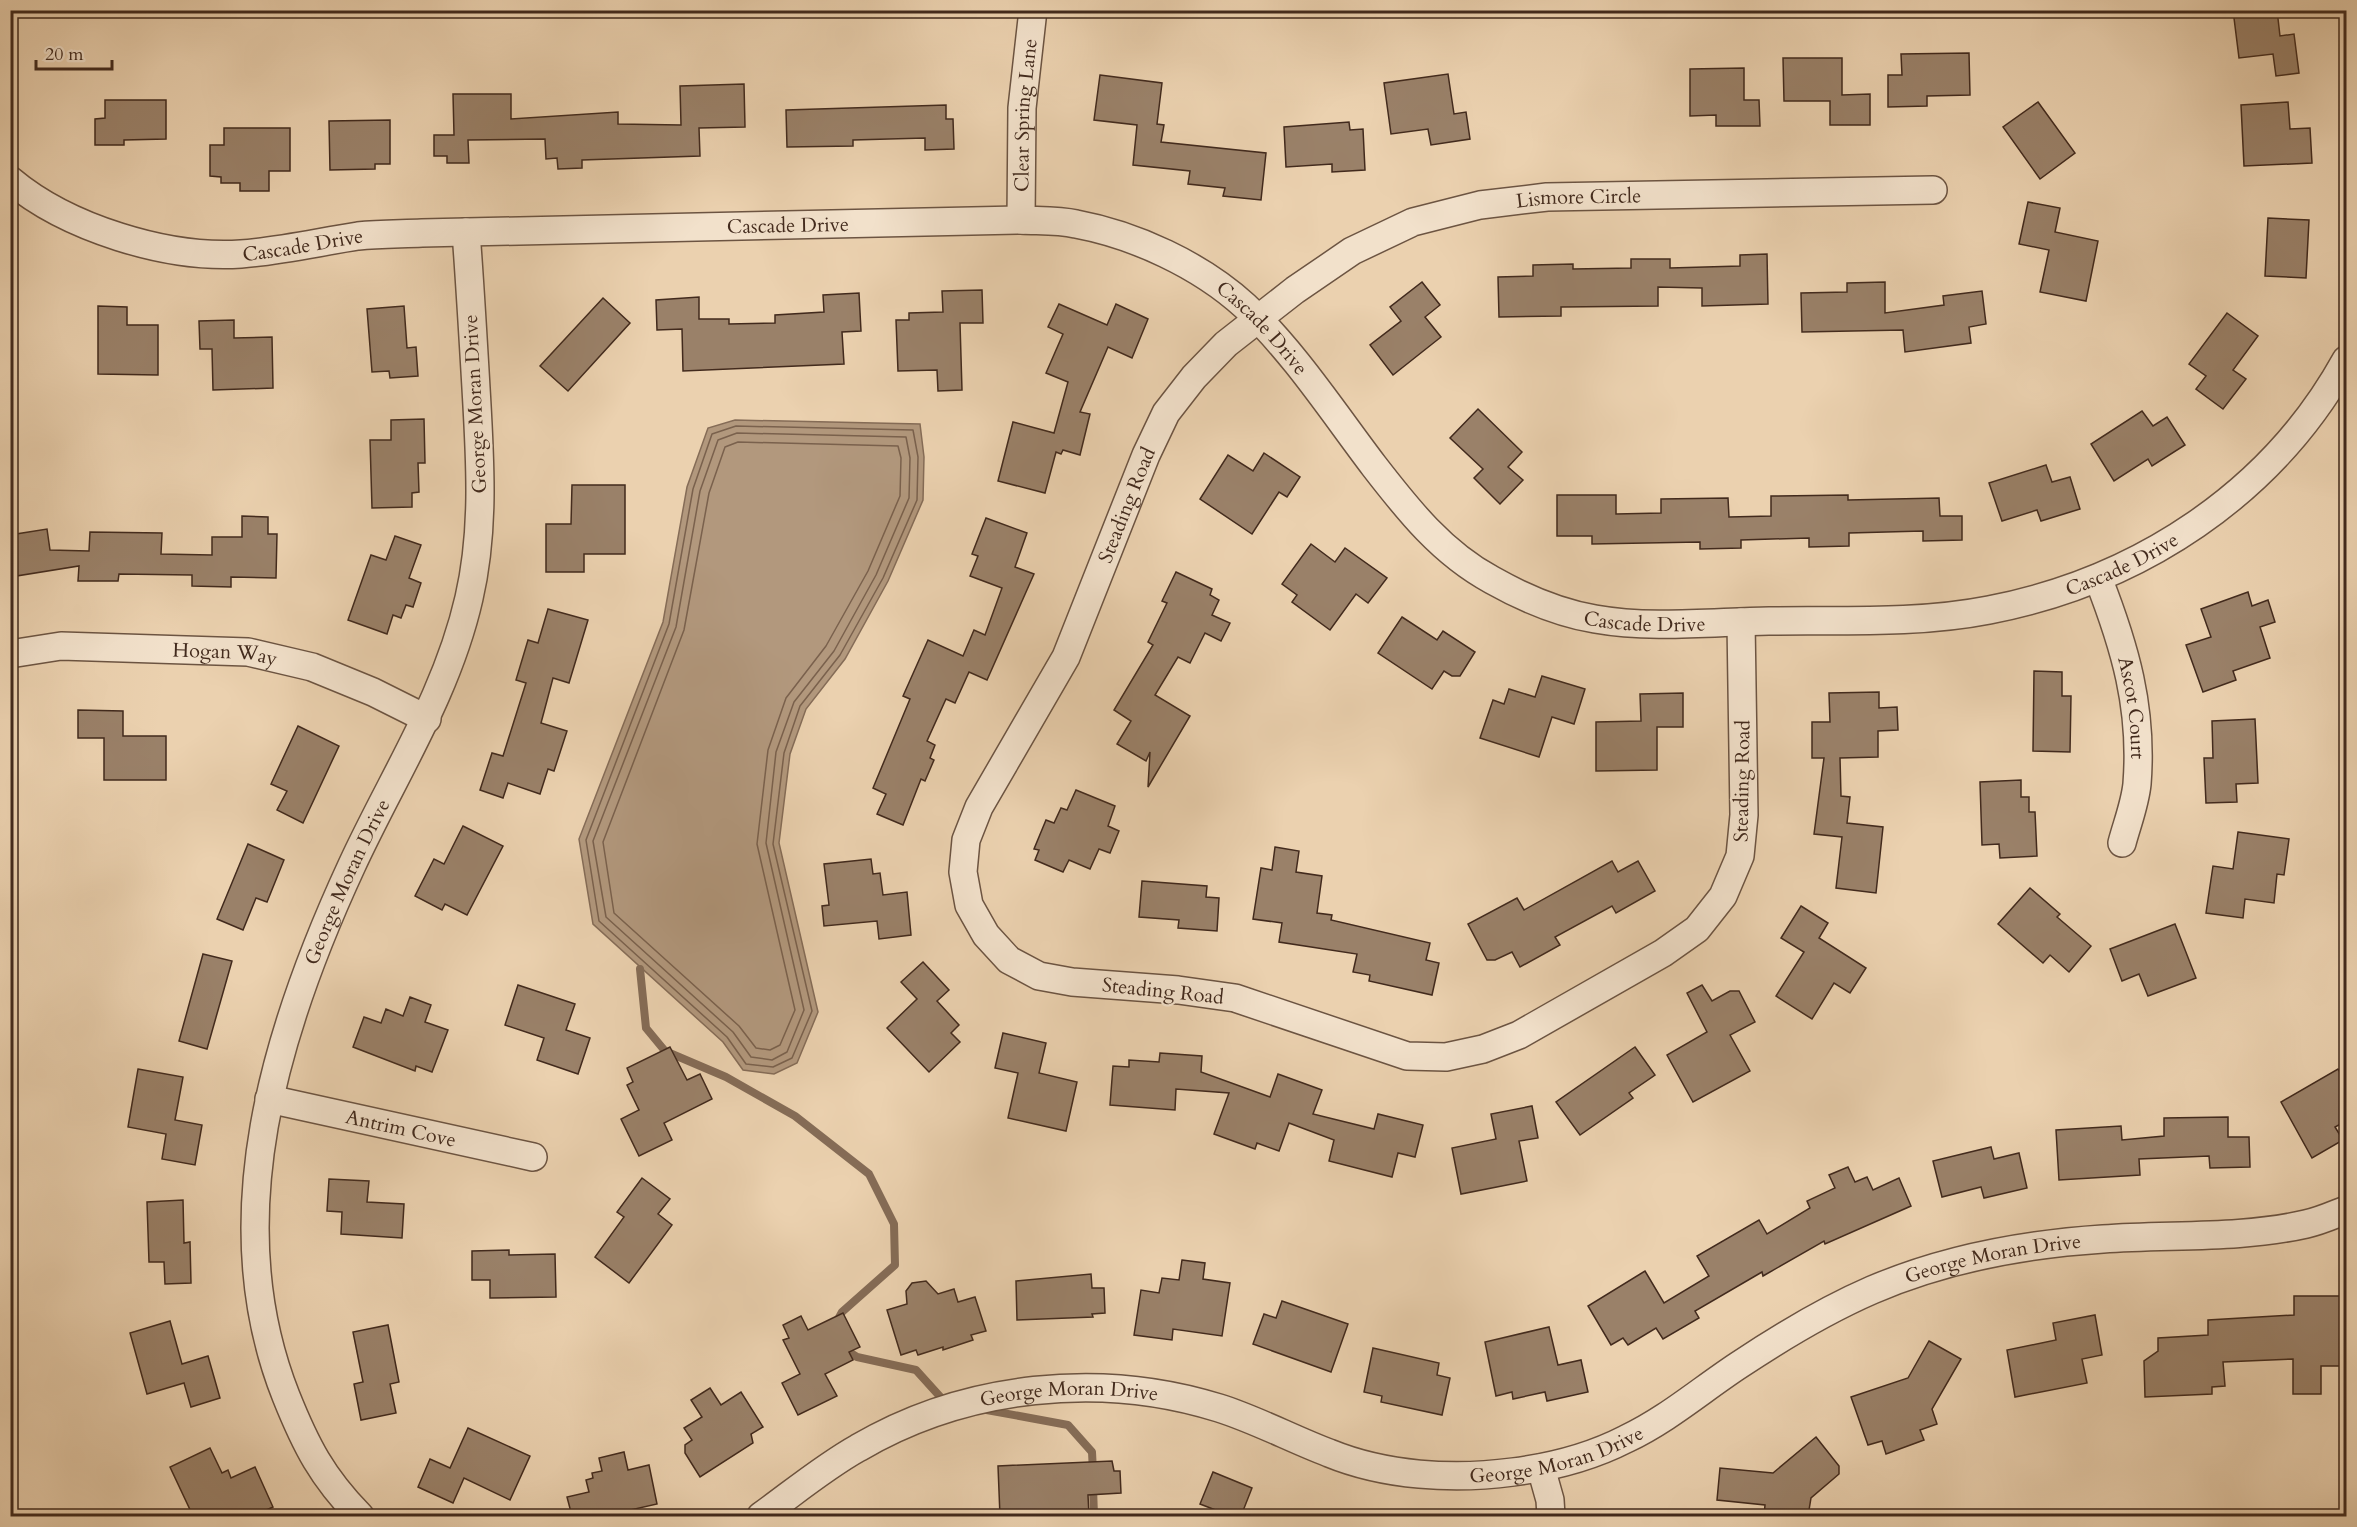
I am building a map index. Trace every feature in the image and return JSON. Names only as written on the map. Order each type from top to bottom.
[{"type":"street","name":"Clear Spring Lane","points":[[1021,220],[1022,108],[1033,10]]},
{"type":"street","name":"Cascade Drive","points":[[10,180],[63,213],[120,238],[178,251],[239,254],[360,236],[466,232],[1021,220],[1075,224],[1136,241],[1192,268],[1243,304],[1284,350],[1405,506],[1444,548],[1490,579],[1541,604],[1595,619],[1651,623],[1914,619],[1988,610],[2059,592],[2127,566],[2191,530],[2249,485],[2284,449],[2315,411],[2344,369]]},
{"type":"street","name":"Lismore Circle","points":[[1258,320],[1295,290],[1352,251],[1413,222],[1480,205],[1547,197],[1933,190]]},
{"type":"street","name":"George Moran Drive","points":[[360,1516],[333,1489],[306,1445],[277,1373],[259,1299],[253,1225],[260,1148],[269,1099],[281,1050],[312,954],[353,862],[427,719],[449,665],[469,597],[480,527],[480,455],[466,232]]},
{"type":"street","name":"Steading Road","points":[[1258,320],[1226,344],[1194,377],[1166,413],[1146,455],[1066,657],[974,818],[966,840],[963,872],[969,905],[986,935],[1009,960],[1039,976],[1072,982],[1178,990],[1235,998],[1407,1056],[1446,1057],[1483,1049],[1519,1035],[1663,953],[1697,930],[1723,896],[1740,856],[1744,815],[1741,622]]},
{"type":"street","name":"Ascot Court","points":[[2098,578],[2131,675],[2139,731],[2136,787],[2122,843]]},
{"type":"street","name":"Hogan Way","points":[[10,654],[62,646],[248,652],[312,667],[373,692],[427,719]]},
{"type":"street","name":"Antrim Cove","points":[[269,1099],[533,1157]]},
{"type":"street","name":"George Moran Drive","points":[[761,1516],[859,1447],[966,1403],[1029,1390],[1092,1387],[1156,1393],[1218,1408],[1332,1455],[1389,1470],[1450,1476],[1509,1473],[1541,1468],[1568,1462],[1624,1440],[1676,1412],[1737,1366],[1804,1325],[1873,1289],[1947,1265],[2023,1247],[2067,1242],[2254,1232],[2308,1224],[2346,1210]]},
{"type":"street","points":[[1541,1468],[1550,1500],[1551,1516]]},
{"type":"water","points":[[735,420],[920,424],[924,457],[923,500],[888,581],[845,659],[806,709],[790,754],[779,843],[818,1012],[797,1063],[774,1074],[743,1070],[723,1042],[593,924],[579,839],[663,622],[687,487],[708,428]]},
{"type":"building","points":[[2233,10],[2277,10],[2280,36],[2294,34],[2299,73],[2276,76],[2273,54],[2239,58]]},
{"type":"building","points":[[1969,53],[1970,95],[1927,96],[1927,106],[1888,107],[1888,75],[1902,75],[1901,54]]},
{"type":"building","points":[[1783,58],[1842,58],[1842,95],[1870,94],[1870,125],[1830,125],[1830,101],[1784,101]]},
{"type":"building","points":[[1744,68],[1744,100],[1759,100],[1760,126],[1716,126],[1716,115],[1690,116],[1690,69]]},
{"type":"building","points":[[1448,74],[1454,114],[1466,112],[1470,139],[1431,145],[1428,129],[1391,134],[1384,83]]},
{"type":"building","points":[[1100,75],[1162,83],[1157,124],[1164,125],[1161,142],[1266,153],[1261,200],[1223,196],[1225,188],[1188,184],[1190,171],[1133,165],[1137,125],[1094,120]]},
{"type":"building","points":[[744,84],[745,127],[699,128],[700,156],[582,160],[582,168],[558,169],[557,158],[546,159],[545,139],[468,140],[469,163],[447,163],[447,156],[434,156],[434,135],[454,135],[453,94],[511,94],[511,119],[618,112],[618,124],[681,125],[680,86]]},
{"type":"building","points":[[105,100],[166,100],[166,139],[124,140],[124,145],[95,145],[95,119],[105,118]]},
{"type":"building","points":[[2038,102],[2075,153],[2040,179],[2003,127]]},
{"type":"building","points":[[2288,102],[2290,129],[2310,128],[2312,163],[2244,166],[2241,105]]},
{"type":"building","points":[[946,105],[946,119],[953,119],[954,149],[925,150],[925,138],[853,140],[853,146],[787,147],[786,110]]},
{"type":"building","points":[[390,120],[390,164],[375,164],[375,169],[330,170],[329,121]]},
{"type":"building","points":[[1349,122],[1350,130],[1363,129],[1365,170],[1332,172],[1332,164],[1286,167],[1284,127]]},
{"type":"building","points":[[224,128],[290,128],[290,171],[269,171],[269,191],[240,191],[240,183],[221,183],[221,177],[210,176],[210,145],[224,145]]},
{"type":"building","points":[[2028,202],[2060,208],[2055,232],[2098,241],[2086,301],[2040,292],[2049,250],[2019,244]]},
{"type":"building","points":[[2268,218],[2309,220],[2306,278],[2265,276]]},
{"type":"building","points":[[1767,254],[1768,304],[1702,306],[1702,288],[1658,287],[1658,306],[1561,307],[1561,316],[1499,317],[1498,277],[1533,276],[1533,265],[1573,264],[1573,269],[1631,268],[1631,259],[1670,259],[1670,268],[1740,266],[1740,255]]},
{"type":"building","points":[[1422,282],[1440,305],[1425,317],[1441,337],[1393,375],[1370,345],[1401,321],[1390,307]]},
{"type":"building","points":[[1885,282],[1885,313],[1944,305],[1943,296],[1982,291],[1986,324],[1969,327],[1971,343],[1905,352],[1903,330],[1802,332],[1801,293],[1847,292],[1847,283]]},
{"type":"building","points":[[982,290],[983,323],[960,323],[962,390],[938,391],[937,370],[898,371],[896,320],[909,320],[909,313],[943,312],[942,291]]},
{"type":"building","points":[[859,293],[861,331],[842,332],[844,364],[683,371],[682,329],[657,330],[656,300],[699,297],[699,319],[729,319],[729,324],[775,323],[775,315],[824,312],[823,295]]},
{"type":"building","points":[[603,298],[630,323],[568,391],[540,366]]},
{"type":"building","points":[[1059,304],[1107,325],[1116,304],[1148,319],[1132,358],[1108,347],[1080,412],[1090,414],[1080,455],[1063,450],[1061,454],[1056,452],[1045,493],[998,481],[1013,422],[1054,433],[1068,382],[1046,373],[1063,334],[1048,327]]},
{"type":"building","points":[[98,306],[127,307],[127,325],[158,325],[158,375],[98,374]]},
{"type":"building","points":[[404,306],[407,348],[416,347],[418,376],[390,378],[389,371],[372,372],[367,309]]},
{"type":"building","points":[[2227,313],[2258,336],[2233,370],[2246,379],[2223,409],[2196,389],[2206,376],[2189,364]]},
{"type":"building","points":[[234,320],[234,338],[272,337],[273,388],[213,390],[212,349],[200,349],[199,321]]},
{"type":"building","points":[[1478,409],[1522,452],[1508,467],[1523,480],[1500,504],[1474,478],[1483,469],[1450,438]]},
{"type":"building","points":[[2142,411],[2153,426],[2167,417],[2185,445],[2152,466],[2148,459],[2114,481],[2091,444]]},
{"type":"building","points":[[424,419],[425,463],[418,463],[419,492],[412,493],[412,507],[372,508],[370,440],[391,440],[391,420]]},
{"type":"building","points":[[1264,453],[1300,477],[1287,497],[1279,492],[1252,534],[1200,499],[1228,455],[1253,471]]},
{"type":"building","points":[[2046,465],[2052,482],[2070,477],[2080,509],[2041,521],[2037,510],[2002,521],[1989,483]]},
{"type":"building","points":[[572,485],[625,485],[625,554],[584,554],[584,572],[546,572],[546,524],[571,524]]},
{"type":"building","points":[[1557,495],[1616,495],[1616,514],[1661,513],[1661,499],[1728,498],[1729,517],[1771,516],[1771,496],[1848,495],[1848,500],[1939,498],[1940,516],[1962,516],[1962,540],[1923,541],[1923,531],[1849,533],[1849,546],[1809,547],[1809,538],[1741,540],[1741,548],[1700,549],[1700,542],[1592,544],[1592,536],[1557,536]]},
{"type":"building","points":[[242,516],[268,517],[268,534],[277,534],[276,578],[231,577],[231,587],[192,586],[192,575],[119,574],[118,581],[78,581],[79,566],[10,577],[10,535],[47,529],[50,550],[89,551],[90,532],[162,533],[161,554],[212,555],[212,537],[242,537]]},
{"type":"building","points":[[986,518],[1027,533],[1015,567],[1034,574],[987,680],[969,672],[955,703],[946,699],[927,741],[935,745],[930,758],[934,760],[925,781],[921,779],[903,825],[877,814],[886,794],[873,788],[910,699],[903,696],[928,640],[963,656],[974,630],[985,635],[1002,588],[970,576],[978,556],[972,554]]},
{"type":"building","points":[[395,536],[421,545],[409,578],[421,583],[413,607],[406,605],[401,618],[393,615],[387,634],[348,620],[371,555],[386,560]]},
{"type":"building","points":[[1311,544],[1335,562],[1345,548],[1387,578],[1368,603],[1356,594],[1330,630],[1292,602],[1297,595],[1282,584]]},
{"type":"building","points":[[1176,572],[1212,589],[1210,595],[1219,600],[1212,615],[1230,623],[1221,641],[1205,633],[1190,663],[1178,657],[1155,695],[1190,716],[1148,787],[1150,752],[1146,761],[1117,744],[1131,721],[1114,710],[1153,645],[1148,642],[1167,603],[1162,601]]},
{"type":"building","points":[[2248,592],[2252,606],[2268,600],[2275,622],[2260,627],[2270,658],[2233,671],[2236,680],[2203,692],[2186,645],[2211,637],[2201,609]]},
{"type":"building","points":[[548,609],[588,620],[569,683],[553,678],[541,723],[567,731],[554,771],[548,769],[540,794],[508,783],[503,798],[480,790],[492,753],[503,756],[526,683],[516,680],[528,640],[538,643]]},
{"type":"building","points":[[1402,617],[1437,640],[1443,631],[1475,652],[1460,676],[1452,676],[1444,671],[1432,689],[1378,653]]},
{"type":"building","points":[[2034,671],[2062,672],[2062,696],[2071,696],[2070,752],[2033,751]]},
{"type":"building","points":[[1542,676],[1585,689],[1574,724],[1552,717],[1539,757],[1480,738],[1493,700],[1504,704],[1509,689],[1535,697]]},
{"type":"building","points":[[1879,692],[1879,708],[1897,707],[1898,730],[1878,731],[1878,757],[1840,758],[1841,796],[1850,797],[1847,823],[1883,827],[1876,893],[1836,888],[1842,837],[1814,834],[1824,758],[1812,758],[1812,722],[1830,722],[1829,693]]},
{"type":"building","points":[[1683,693],[1683,727],[1657,727],[1657,770],[1596,771],[1596,722],[1641,721],[1640,694]]},
{"type":"building","points":[[78,710],[123,711],[123,736],[166,736],[166,780],[104,780],[104,738],[78,738]]},
{"type":"building","points":[[2255,719],[2258,783],[2236,784],[2237,802],[2206,803],[2204,758],[2213,758],[2212,721]]},
{"type":"building","points":[[298,726],[339,746],[303,823],[277,810],[287,791],[271,784]]},
{"type":"building","points":[[2021,780],[2021,797],[2029,797],[2029,812],[2035,812],[2037,856],[2000,858],[1999,844],[1982,845],[1980,782]]},
{"type":"building","points":[[1076,790],[1115,806],[1108,826],[1119,831],[1110,853],[1099,849],[1090,869],[1069,860],[1063,872],[1035,860],[1039,850],[1034,849],[1046,820],[1054,823],[1061,808],[1067,810]]},
{"type":"building","points":[[463,826],[503,846],[467,915],[445,904],[442,910],[415,896],[434,859],[444,864]]},
{"type":"building","points":[[2238,832],[2289,839],[2284,875],[2277,874],[2274,903],[2245,899],[2243,918],[2206,913],[2213,866],[2233,869]]},
{"type":"building","points":[[248,844],[284,860],[267,902],[256,898],[243,930],[217,919]]},
{"type":"building","points":[[1275,847],[1299,851],[1296,872],[1322,876],[1317,913],[1332,915],[1331,920],[1430,943],[1426,960],[1439,963],[1432,995],[1369,981],[1370,975],[1353,972],[1357,954],[1279,942],[1282,923],[1253,919],[1261,868],[1272,870]]},
{"type":"building","points":[[871,859],[873,874],[880,873],[883,895],[907,892],[911,935],[879,939],[877,921],[824,926],[822,906],[829,905],[824,864]]},
{"type":"building","points":[[1612,861],[1618,872],[1638,861],[1655,891],[1616,913],[1612,906],[1555,937],[1560,945],[1520,967],[1512,952],[1495,960],[1487,960],[1468,924],[1517,898],[1524,910]]},
{"type":"building","points":[[1142,881],[1207,886],[1206,897],[1219,898],[1217,931],[1178,928],[1179,920],[1139,917]]},
{"type":"building","points":[[2030,888],[2060,914],[2057,917],[2091,946],[2069,972],[2050,955],[2043,963],[1998,924]]},
{"type":"building","points":[[1801,906],[1828,923],[1819,938],[1866,968],[1850,993],[1834,983],[1812,1019],[1776,996],[1804,952],[1781,938]]},
{"type":"building","points":[[2175,924],[2196,978],[2148,996],[2139,974],[2122,981],[2110,949]]},
{"type":"building","points":[[203,954],[232,961],[207,1049],[179,1041]]},
{"type":"building","points":[[923,962],[949,990],[937,1001],[959,1025],[951,1033],[960,1042],[929,1072],[887,1028],[917,999],[901,982]]},
{"type":"building","points":[[518,985],[575,1004],[566,1030],[590,1038],[578,1074],[537,1060],[544,1038],[505,1025]]},
{"type":"building","points":[[1702,985],[1712,1001],[1730,991],[1739,991],[1755,1022],[1730,1035],[1750,1071],[1693,1102],[1667,1055],[1707,1032],[1687,993]]},
{"type":"building","points":[[410,997],[431,1005],[425,1022],[448,1030],[432,1072],[416,1066],[415,1071],[353,1047],[364,1017],[381,1023],[386,1009],[403,1016]]},
{"type":"building","points":[[1003,1033],[1046,1043],[1039,1073],[1077,1082],[1066,1131],[1008,1118],[1018,1073],[995,1068]]},
{"type":"building","points":[[670,1047],[687,1080],[700,1074],[712,1099],[664,1123],[672,1140],[639,1156],[621,1119],[639,1110],[627,1085],[633,1082],[627,1068]]},
{"type":"building","points":[[1635,1047],[1655,1075],[1629,1093],[1633,1098],[1580,1135],[1556,1102]]},
{"type":"building","points":[[1160,1053],[1202,1056],[1201,1072],[1270,1097],[1278,1074],[1322,1090],[1313,1114],[1374,1129],[1378,1114],[1423,1125],[1415,1157],[1398,1153],[1392,1177],[1329,1161],[1334,1140],[1289,1123],[1279,1151],[1257,1143],[1255,1149],[1214,1134],[1229,1093],[1176,1089],[1175,1110],[1110,1105],[1113,1066],[1129,1067],[1129,1060],[1159,1062]]},
{"type":"building","points":[[138,1069],[183,1077],[175,1120],[202,1125],[195,1165],[162,1159],[166,1134],[128,1127]]},
{"type":"building","points":[[2338,1069],[2346,1083],[2346,1121],[2335,1127],[2343,1140],[2312,1158],[2281,1102]]},
{"type":"building","points":[[1532,1106],[1538,1138],[1519,1141],[1527,1181],[1461,1194],[1452,1148],[1496,1139],[1491,1114]]},
{"type":"building","points":[[2228,1117],[2228,1137],[2249,1137],[2250,1167],[2210,1168],[2209,1156],[2139,1159],[2140,1175],[2059,1180],[2056,1130],[2121,1126],[2122,1140],[2164,1136],[2164,1118]]},
{"type":"building","points":[[1991,1147],[1994,1159],[2019,1153],[2027,1188],[1984,1198],[1981,1187],[1942,1197],[1933,1161]]},
{"type":"building","points":[[1848,1167],[1855,1182],[1867,1177],[1873,1190],[1899,1178],[1911,1206],[1825,1244],[1824,1241],[1763,1276],[1762,1272],[1695,1311],[1699,1318],[1663,1339],[1656,1328],[1628,1345],[1623,1338],[1611,1345],[1588,1306],[1645,1271],[1664,1303],[1709,1276],[1697,1256],[1759,1220],[1767,1234],[1810,1208],[1807,1201],[1835,1188],[1829,1175]]},
{"type":"building","points":[[642,1178],[670,1199],[658,1214],[672,1225],[629,1283],[595,1257],[624,1217],[617,1212]]},
{"type":"building","points":[[329,1179],[369,1181],[367,1202],[404,1204],[402,1238],[341,1234],[342,1212],[327,1211]]},
{"type":"building","points":[[183,1200],[184,1243],[190,1242],[191,1283],[165,1284],[164,1262],[149,1262],[147,1202]]},
{"type":"building","points":[[509,1250],[509,1255],[555,1254],[556,1297],[490,1298],[490,1280],[472,1280],[472,1251]]},
{"type":"building","points":[[1182,1260],[1205,1263],[1203,1279],[1230,1283],[1222,1336],[1173,1329],[1172,1340],[1134,1335],[1141,1290],[1159,1293],[1162,1278],[1179,1280]]},
{"type":"building","points":[[1091,1274],[1092,1288],[1104,1288],[1105,1313],[1092,1314],[1093,1317],[1017,1320],[1016,1281]]},
{"type":"building","points":[[926,1281],[938,1294],[954,1289],[958,1302],[975,1297],[986,1331],[971,1335],[973,1340],[943,1350],[943,1347],[918,1355],[916,1350],[901,1355],[887,1310],[907,1304],[906,1291],[912,1283]]},
{"type":"building","points":[[2294,1296],[2346,1296],[2346,1366],[2321,1366],[2321,1394],[2293,1394],[2293,1359],[2223,1362],[2225,1386],[2212,1387],[2212,1394],[2145,1397],[2144,1361],[2158,1351],[2158,1338],[2208,1335],[2208,1320],[2294,1315]]},
{"type":"building","points":[[1282,1301],[1348,1324],[1331,1372],[1253,1344],[1264,1314],[1276,1318]]},
{"type":"building","points":[[843,1313],[860,1347],[849,1352],[853,1360],[825,1374],[837,1396],[798,1415],[782,1383],[800,1374],[783,1340],[789,1338],[783,1325],[801,1316],[808,1330]]},
{"type":"building","points":[[2095,1315],[2102,1355],[2082,1359],[2087,1383],[2015,1397],[2007,1350],[2056,1340],[2053,1323]]},
{"type":"building","points":[[170,1321],[182,1364],[208,1356],[220,1398],[191,1407],[184,1383],[147,1394],[130,1333]]},
{"type":"building","points":[[388,1325],[399,1382],[390,1384],[396,1413],[361,1420],[354,1384],[363,1382],[353,1332]]},
{"type":"building","points":[[1549,1327],[1558,1365],[1581,1360],[1588,1392],[1547,1401],[1545,1392],[1513,1399],[1512,1392],[1496,1396],[1485,1342]]},
{"type":"building","points":[[1929,1341],[1961,1359],[1932,1409],[1937,1424],[1920,1430],[1924,1440],[1886,1454],[1882,1441],[1868,1445],[1851,1397],[1908,1378]]},
{"type":"building","points":[[1373,1348],[1439,1363],[1437,1375],[1450,1378],[1442,1415],[1381,1402],[1382,1396],[1364,1392]]},
{"type":"building","points":[[710,1388],[721,1405],[741,1392],[763,1427],[751,1434],[753,1443],[700,1477],[685,1453],[685,1445],[692,1440],[684,1428],[702,1417],[691,1400]]},
{"type":"building","points":[[468,1428],[530,1456],[510,1500],[464,1478],[453,1503],[418,1487],[430,1459],[450,1468]]},
{"type":"building","points":[[1816,1437],[1839,1466],[1839,1474],[1811,1498],[1808,1516],[1764,1516],[1765,1505],[1717,1500],[1720,1468],[1773,1473]]},
{"type":"building","points":[[210,1448],[222,1473],[228,1470],[231,1478],[255,1467],[273,1507],[253,1516],[193,1516],[170,1467]]},
{"type":"building","points":[[624,1452],[628,1470],[649,1465],[657,1504],[617,1513],[617,1516],[572,1516],[567,1497],[589,1492],[586,1480],[593,1478],[592,1473],[602,1471],[599,1458]]},
{"type":"building","points":[[1112,1461],[1114,1471],[1120,1471],[1121,1493],[1088,1495],[1089,1516],[1000,1516],[998,1466]]},
{"type":"building","points":[[1213,1472],[1252,1488],[1241,1516],[1231,1516],[1200,1504]]},
{"type":"waterway","points":[[640,969],[646,1028],[665,1051],[726,1077],[795,1116],[869,1174],[894,1224],[895,1265],[842,1312],[836,1323]]},
{"type":"waterway","points":[[841,1347],[857,1357],[916,1370],[944,1401],[949,1402]]},
{"type":"waterway","points":[[981,1409],[1068,1425],[1092,1452],[1093,1472]]},
{"type":"waterway","points":[[1093,1487],[1094,1516]]}]
